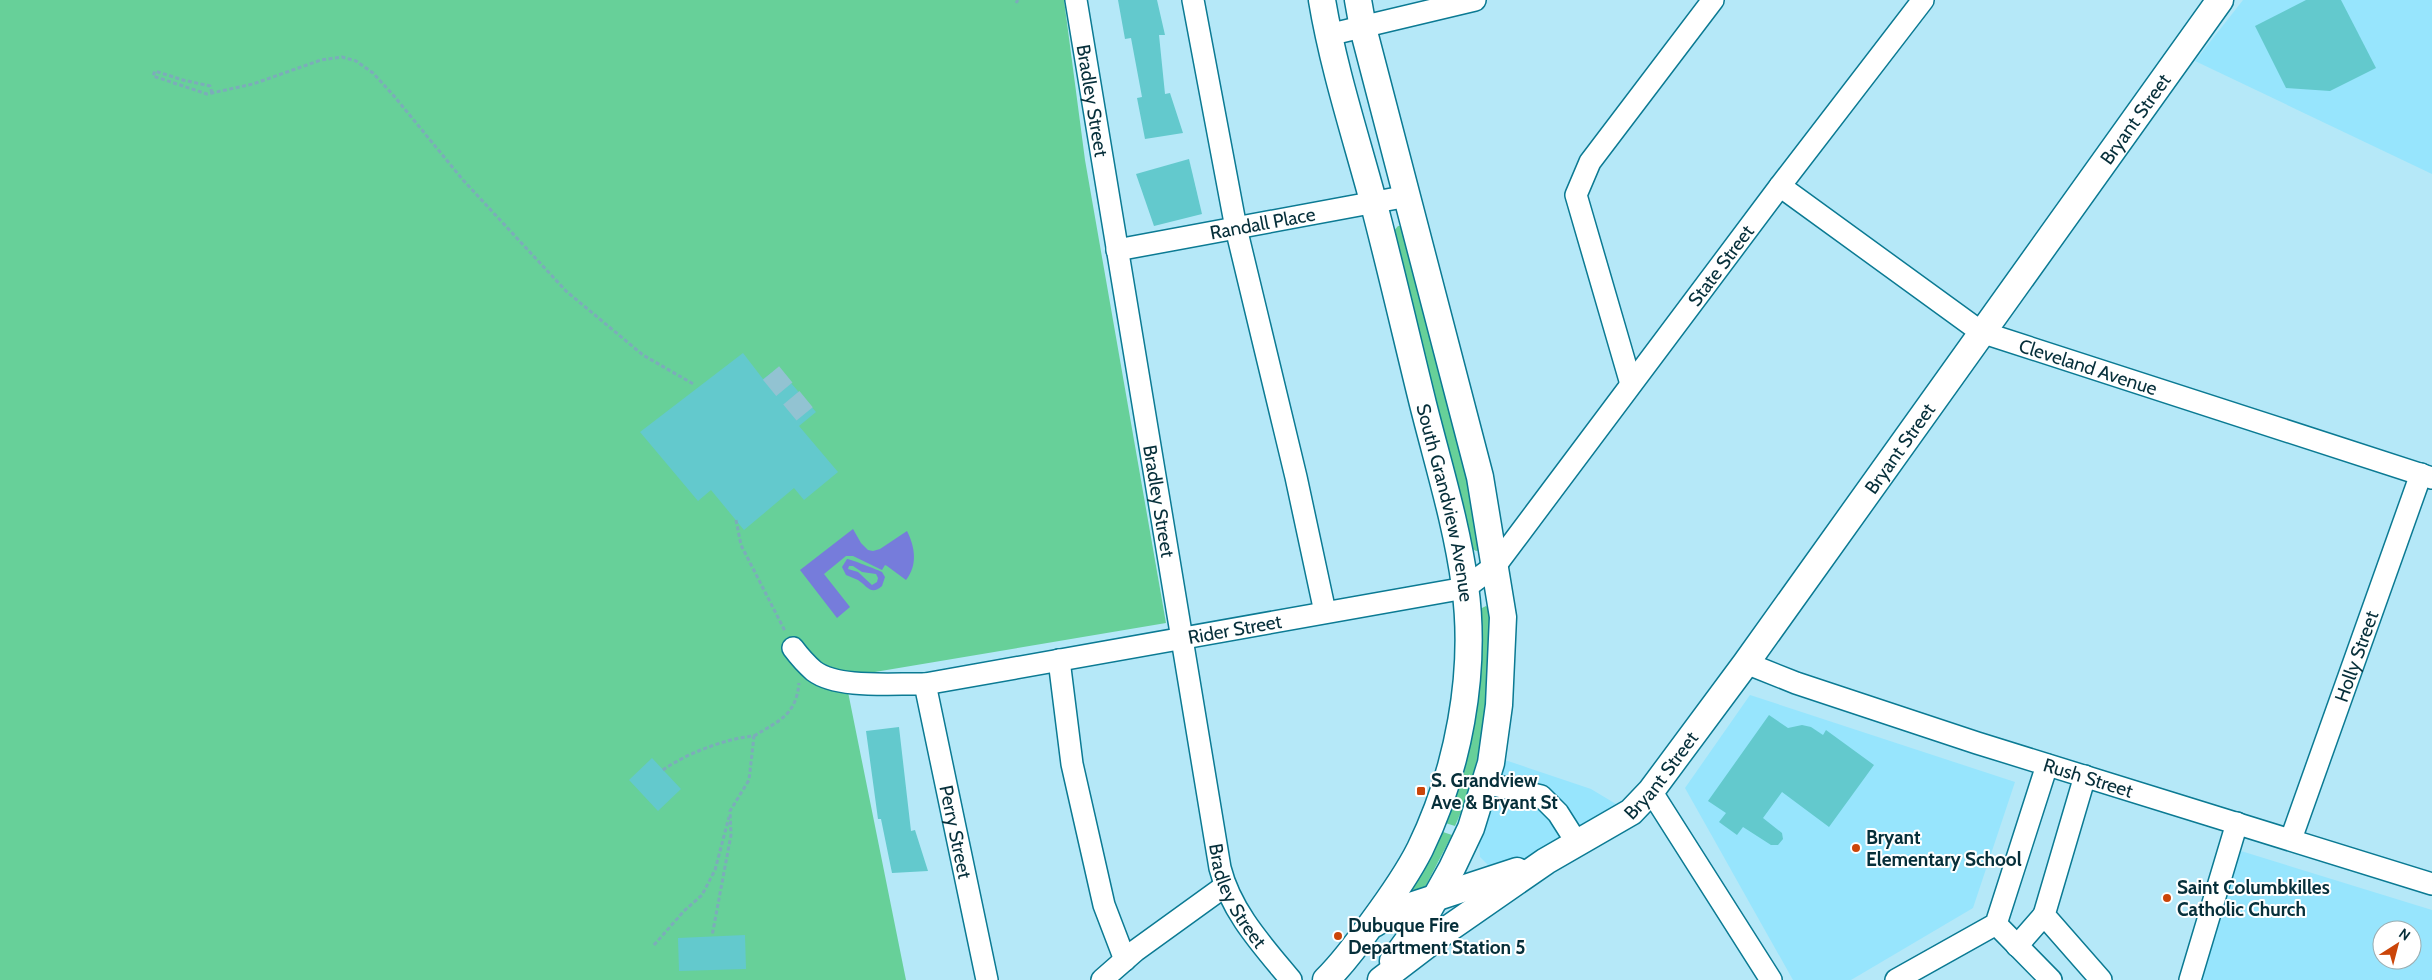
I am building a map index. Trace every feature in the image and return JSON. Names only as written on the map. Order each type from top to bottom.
[{"type":"main road","name":"South Grandview Avenue","points":[[1322,0],[1328,35],[1373,202],[1454,528],[1465,588],[1467,676],[1461,723],[1450,770],[1438,807],[1419,852],[1368,929],[1326,980]]},
{"type":"main road","name":"South Grandview Avenue","points":[[1358,0],[1363,28],[1480,477],[1496,565],[1503,617],[1499,705],[1491,763],[1465,840],[1435,899],[1397,957],[1375,980]]},
{"type":"main road","name":"Bryant Street","points":[[1546,861],[1631,812],[1651,791],[1746,663],[2220,0]]},
{"type":"main road","points":[[1465,840],[1467,855],[1476,870],[1485,876],[1497,878]]},
{"type":"main road","points":[[1368,929],[1385,915],[1546,861]]},
{"type":"main road","points":[[1381,980],[1448,929],[1546,861]]},
{"type":"street","name":"Bradley Street","points":[[1076,0],[1225,886],[1239,914],[1291,980]]},
{"type":"street","points":[[1193,0],[1236,228],[1296,477],[1325,612]]},
{"type":"street","points":[[1328,35],[1475,0]]},
{"type":"street","points":[[1631,384],[1576,195],[1590,162],[1713,0]]},
{"type":"street","name":"State Street","points":[[1521,531],[1780,186],[1923,0]]},
{"type":"street","name":"Cleveland Avenue","points":[[1780,186],[1981,332],[2426,476]]},
{"type":"street","name":"Randall Place","points":[[1117,250],[1408,196]]},
{"type":"street","name":"Holly Street","points":[[2291,839],[2426,476]]},
{"type":"street","name":"Rider Street","points":[[793,648],[815,672],[829,678],[843,681],[925,684],[1465,588],[1496,565],[1521,531]]},
{"type":"street","points":[[1059,660],[1072,764],[1104,905],[1125,960]]},
{"type":"street","name":"Rush Street","points":[[1746,663],[1796,683],[2047,765],[2432,884]]},
{"type":"street","name":"Perry Street","points":[[925,684],[987,980]]},
{"type":"street","points":[[1896,980],[1996,924],[2047,765]]},
{"type":"street","points":[[2017,946],[2044,915],[2085,776]]},
{"type":"street","points":[[1485,783],[1541,796],[1558,813],[1577,843]]},
{"type":"street","points":[[1651,791],[1771,980]]},
{"type":"street","points":[[2190,980],[2237,823]]},
{"type":"street","points":[[1102,980],[1125,960],[1225,886]]},
{"type":"street","points":[[2044,915],[2101,980]]},
{"type":"street","points":[[1996,924],[2051,980]]},
{"type":"path","points":[[212,93],[210,86],[155,71],[153,76],[207,94],[212,93],[262,81],[321,60],[342,57],[356,61],[373,73],[394,96],[463,180],[566,292],[643,355],[695,385]]},
{"type":"path","points":[[663,770],[674,762],[707,749],[741,737],[754,736],[781,719],[795,706],[799,684],[793,648],[742,545],[736,520]]},
{"type":"path","points":[[654,945],[684,911],[702,895],[715,870],[730,811],[749,780],[754,736]]},
{"type":"path","points":[[712,936],[731,835],[730,811]]},
{"type":"shaded area","points":[[2243,0],[2432,0],[2432,174],[2195,61]]},
{"type":"shaded area","name":"Bryant Elementary School","points":[[1750,695],[2015,782],[1973,908],[1851,980],[1793,980],[1685,788]]},
{"type":"shaded area","points":[[1505,760],[1591,789],[1626,810],[1545,855],[1492,869],[1480,857],[1479,842]]},
{"type":"shaded area","points":[[2241,851],[2432,910],[2432,980],[2196,980]]},
{"type":"green space","points":[[0,0],[1064,0],[1085,160],[1166,623],[845,677],[906,980],[0,980]]},
{"type":"green space","points":[[1398,226],[1402,226],[1481,529],[1481,550],[1476,551],[1471,548],[1393,232]]},
{"type":"green space","points":[[1486,606],[1491,611],[1485,728],[1468,796],[1455,826],[1442,822],[1480,609]]},
{"type":"green space","points":[[1440,831],[1452,835],[1423,891],[1404,901]]},
{"type":"water","points":[[853,529],[861,543],[868,550],[873,551],[880,549],[907,531],[912,543],[914,562],[906,580],[885,565],[882,570],[853,556],[846,556],[824,574],[850,607],[837,618],[800,570]]},
{"type":"water","points":[[847,559],[882,572],[885,577],[882,586],[875,590],[869,589],[858,580],[846,575],[842,567]],"holes":[[[849,566],[853,566],[862,572],[876,574],[877,582],[872,585],[858,572],[848,569]]]},
{"type":"building","points":[[1118,0],[1157,0],[1165,35],[1159,35],[1165,94],[1170,93],[1183,133],[1145,139],[1137,98],[1142,97],[1131,38],[1125,39]]},
{"type":"building","points":[[2306,0],[2341,0],[2376,68],[2330,91],[2286,88],[2255,26]]},
{"type":"building","points":[[1189,159],[1202,214],[1154,226],[1136,174]]},
{"type":"building","points":[[743,353],[763,379],[778,368],[816,412],[799,426],[838,472],[804,500],[794,488],[744,530],[711,490],[698,501],[640,432]]},
{"type":"building","points":[[1769,715],[1788,728],[1802,725],[1811,727],[1823,735],[1826,730],[1874,765],[1829,827],[1782,792],[1763,818],[1782,833],[1783,839],[1778,845],[1771,845],[1743,827],[1737,835],[1719,822],[1726,813],[1708,801]]},
{"type":"building","points":[[899,727],[911,831],[915,830],[928,871],[892,873],[881,819],[878,819],[866,731]]},
{"type":"building","points":[[652,758],[681,789],[658,811],[629,780]]},
{"type":"building","points":[[745,935],[746,969],[679,971],[678,938]]},
{"type":"tunnel","points":[[771,373],[808,418]]},
{"type":"place","name":"S. Grandview Ave & Bryant St","points":[[1421,791]]},
{"type":"place","name":"Bryant Elementary School","points":[[1856,848]]},
{"type":"place","name":"Saint Columbkilles Catholic Church","points":[[2167,898]]},
{"type":"place","name":"Dubuque Fire Department Station 5","points":[[1338,936]]}]
